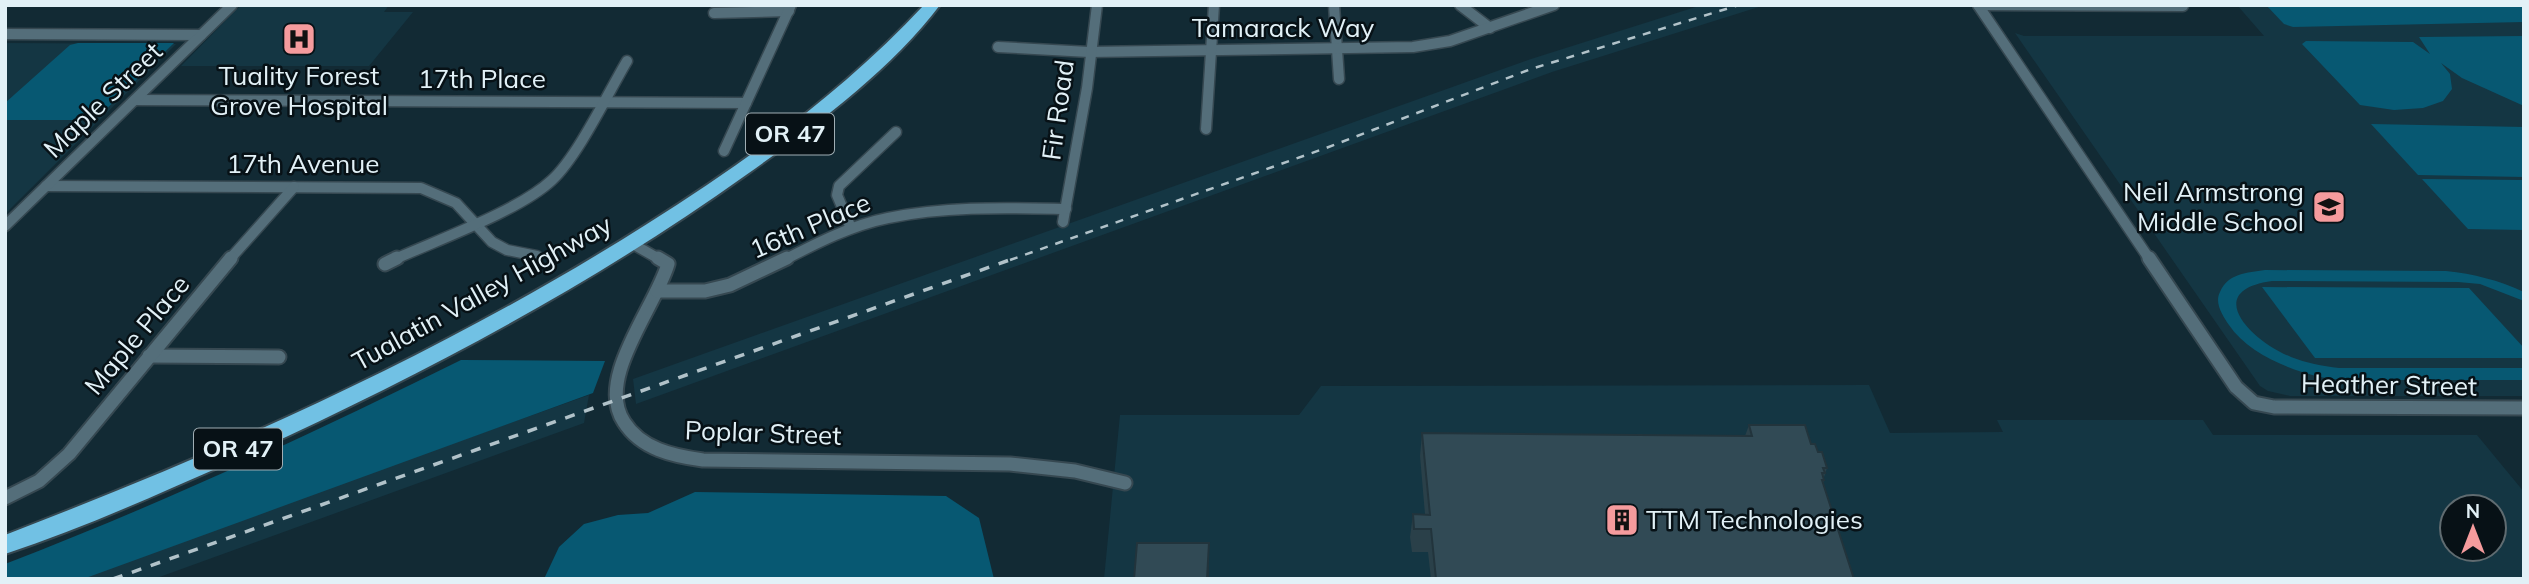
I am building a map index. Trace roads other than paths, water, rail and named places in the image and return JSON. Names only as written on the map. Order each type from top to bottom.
[{"type":"highway","name":"Tualatin Valley Highway","points":[[5,545],[168,481],[333,405],[477,332],[631,243],[723,182],[810,118],[872,65],[933,5]]},
{"type":"street","name":"Maple Street","points":[[5,226],[232,5]]},
{"type":"street","name":"Fir Road","points":[[1063,222],[1087,88],[1089,52],[1097,5]]},
{"type":"street","points":[[1206,129],[1214,5]]},
{"type":"street","points":[[1334,5],[1339,79]]},
{"type":"street","points":[[1460,5],[1490,28]]},
{"type":"street","name":"Tamarack Way","points":[[998,47],[1089,52],[1413,47],[1450,41],[1554,5]]},
{"type":"street","points":[[1978,5],[2183,6]]},
{"type":"street","name":"Heather Street","points":[[1978,5],[2236,387],[2254,403],[2274,407],[2524,408]]},
{"type":"street","points":[[714,13],[790,8],[724,151]]},
{"type":"street","points":[[5,34],[201,35]]},
{"type":"street","points":[[386,264],[525,200],[552,180],[570,157],[627,61]]},
{"type":"street","name":"17th Place","points":[[135,100],[746,103]]},
{"type":"street","points":[[851,228],[837,195],[839,186],[896,132]]},
{"type":"street","name":"17th Avenue","points":[[47,186],[421,188],[456,202],[499,246],[537,256]]},
{"type":"street","name":"Maple Place","points":[[5,498],[29,487],[58,465],[294,187]]},
{"type":"street","name":"16th Place","points":[[657,291],[705,291],[730,285],[851,228],[921,211],[958,208],[1066,209]]},
{"type":"street","name":"Poplar Street","points":[[631,243],[667,264],[620,369],[614,390],[616,408],[623,425],[648,446],[678,457],[704,460],[1010,464],[1075,471],[1125,484]]},
{"type":"street","points":[[149,356],[279,357]]},
{"type":"railway","points":[[1010,260],[1326,148],[1531,69],[1739,5]]},
{"type":"railway","points":[[113,579],[1015,258]]},
{"type":"place","name":"Tuality Forest Grove Hospital","points":[[299,39]]},
{"type":"place","name":"Neil Armstrong Middle School","points":[[2329,207]]},
{"type":"place","name":"TTM Technologies","points":[[1622,520]]}]
